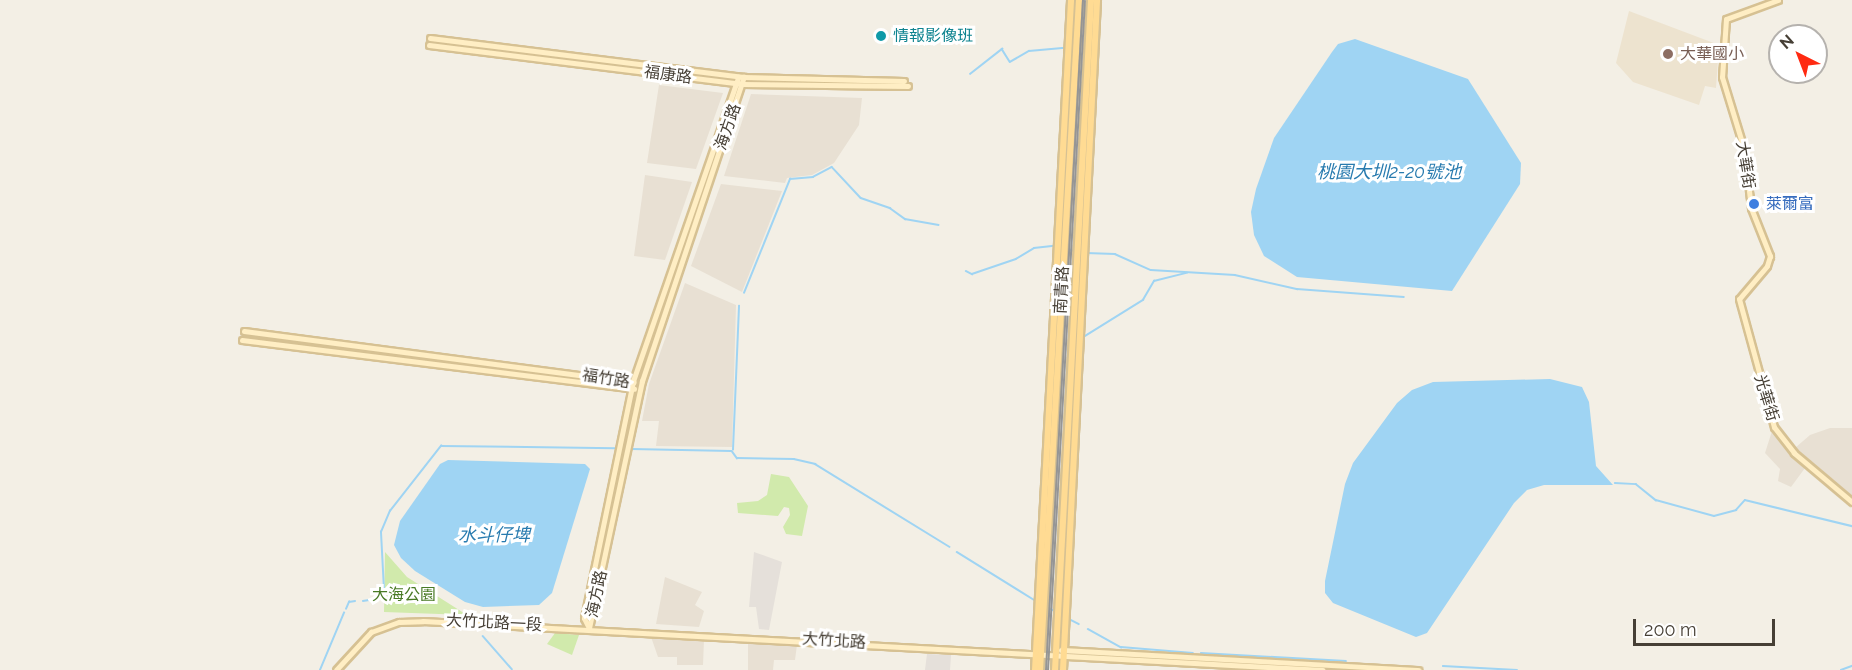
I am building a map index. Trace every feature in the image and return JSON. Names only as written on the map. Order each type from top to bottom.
[{"type":"main road","points":[[1035,670],[1039,652],[1071,0]]},
{"type":"main road","name":"南青路","points":[[1040,670],[1039,652],[1050,509],[1079,0]]},
{"type":"main road","name":"南青路","points":[[1055,670],[1091,0]]},
{"type":"main road","points":[[1063,670],[1085,174],[1097,0]]},
{"type":"main road","name":"南青路","points":[[1065,122],[1075,70]]},
{"type":"main road","name":"南青路","points":[[1083,122],[1085,174]]},
{"type":"main road","name":"南青路","points":[[1063,512],[1071,453]]},
{"type":"main road","name":"南青路","points":[[1048,461],[1050,509]]},
{"type":"street","name":"大華街","points":[[1739,299],[1767,266],[1770,256],[1751,208],[1744,148],[1722,77],[1726,19],[1778,0]]},
{"type":"street","name":"福康路","points":[[904,81],[741,77],[429,42],[735,84],[908,87]]},
{"type":"street","name":"海方路","points":[[589,628],[584,618],[633,381],[735,84],[741,77]]},
{"type":"street","name":"海方路","points":[[589,628],[641,386],[743,84],[741,77]]},
{"type":"street","name":"光華街","points":[[1739,299],[1774,427],[1794,453],[1852,502]]},
{"type":"street","name":"福竹路","points":[[244,331],[633,381],[641,386]]},
{"type":"street","name":"福竹路","points":[[243,340],[631,390],[641,386]]},
{"type":"street","name":"大竹北路一段","points":[[336,670],[364,636],[399,622],[423,621],[627,630]]},
{"type":"street","name":"大竹北路","points":[[627,630],[1056,652],[1323,670]]},
{"type":"street","name":"大竹北路","points":[[1064,653],[1418,670]]},
{"type":"shaded area","name":"大華國小","points":[[1629,11],[1719,45],[1716,88],[1705,86],[1699,105],[1633,82],[1616,63]]},
{"type":"shaded area","points":[[659,85],[723,93],[696,169],[647,163]]},
{"type":"shaded area","points":[[751,94],[862,98],[859,125],[834,163],[812,175],[787,178],[785,183],[724,176]]},
{"type":"shaded area","points":[[645,175],[692,182],[665,260],[634,256]]},
{"type":"shaded area","points":[[721,184],[782,191],[742,292],[691,266]]},
{"type":"shaded area","points":[[685,283],[736,305],[732,447],[656,446],[659,421],[642,421],[649,384]]},
{"type":"shaded area","points":[[1830,428],[1852,428],[1852,497],[1795,448],[1810,435]]},
{"type":"shaded area","points":[[1772,431],[1805,468],[1791,487],[1778,481],[1780,469],[1765,453]]},
{"type":"shaded area","points":[[754,552],[782,562],[769,630],[759,629],[756,607],[749,607]]},
{"type":"shaded area","points":[[665,577],[702,592],[695,605],[704,611],[699,627],[656,624]]},
{"type":"shaded area","points":[[651,637],[704,640],[703,665],[677,665],[677,657],[658,657]]},
{"type":"shaded area","points":[[748,642],[797,645],[795,660],[774,660],[773,670],[748,670]]},
{"type":"shaded area","points":[[927,654],[951,655],[950,670],[925,670]]},
{"type":"green space","points":[[771,474],[789,477],[808,506],[802,536],[786,534],[783,527],[790,515],[789,508],[784,507],[778,516],[738,513],[737,503],[758,501],[767,495]]},
{"type":"green space","name":"大海公園","points":[[385,552],[407,577],[467,615],[384,612]]},
{"type":"green space","points":[[555,633],[579,635],[572,655],[547,644]]},
{"type":"water","name":"桃園大圳2-20號池","points":[[1355,39],[1468,79],[1521,163],[1520,184],[1452,291],[1297,277],[1264,256],[1254,235],[1251,212],[1256,189],[1274,138],[1338,44]]},
{"type":"water","points":[[1550,379],[1582,387],[1589,402],[1596,466],[1613,485],[1544,485],[1527,490],[1514,503],[1427,633],[1416,637],[1333,603],[1325,593],[1325,581],[1345,484],[1353,463],[1397,403],[1412,390],[1433,382]]},
{"type":"water","name":"水斗仔埤","points":[[448,460],[585,464],[590,469],[552,593],[539,605],[483,607],[465,602],[415,571],[401,558],[394,545],[400,521],[440,464]]},
{"type":"waterway","points":[[970,74],[1002,49],[1010,62],[1029,51],[1065,48]]},
{"type":"waterway","points":[[744,293],[790,179],[813,177],[832,167],[861,198],[890,208],[905,219],[938,225]]},
{"type":"waterway","points":[[966,271],[972,274],[1016,259],[1034,248],[1054,246]]},
{"type":"waterway","points":[[1068,249],[1074,251]]},
{"type":"waterway","points":[[1086,253],[1115,254],[1151,270],[1235,275],[1297,289],[1404,297]]},
{"type":"waterway","points":[[1082,338],[1143,300],[1154,281],[1187,273]]},
{"type":"waterway","points":[[733,450],[739,306]]},
{"type":"waterway","points":[[363,601],[382,598],[384,590],[381,532],[390,511],[441,446],[615,448]]},
{"type":"waterway","points":[[632,449],[731,451]]},
{"type":"waterway","points":[[732,451],[737,458],[794,459],[815,464],[950,547]]},
{"type":"waterway","points":[[1615,483],[1636,484],[1656,500],[1714,516],[1736,510],[1745,500],[1852,526]]},
{"type":"waterway","points":[[957,552],[1036,601]]},
{"type":"waterway","points":[[346,609],[349,602],[355,601]]},
{"type":"waterway","points":[[1047,607],[1055,611]]},
{"type":"waterway","points":[[320,670],[344,613]]},
{"type":"waterway","points":[[1069,619],[1079,624]]},
{"type":"waterway","points":[[1088,629],[1121,647],[1193,653]]},
{"type":"waterway","points":[[483,636],[512,669]]},
{"type":"waterway","points":[[1201,653],[1346,661]]},
{"type":"waterway","points":[[1443,666],[1517,670]]},
{"type":"waterway","points":[[1841,670],[1852,666]]},
{"type":"railway","points":[[1047,670],[1084,0]]},
{"type":"place","name":"情報影像班","points":[[881,36]]},
{"type":"place","name":"大華國小","points":[[1668,54]]},
{"type":"place","name":"萊爾富","points":[[1754,204]]}]
